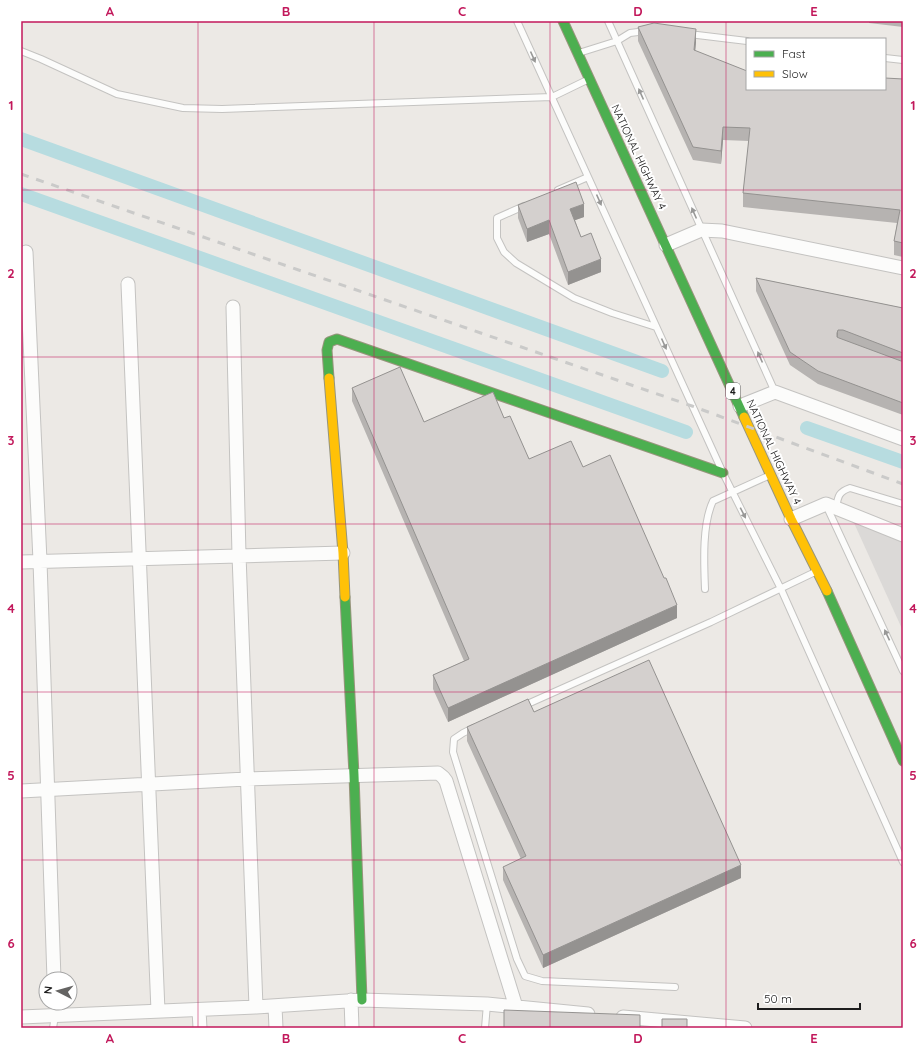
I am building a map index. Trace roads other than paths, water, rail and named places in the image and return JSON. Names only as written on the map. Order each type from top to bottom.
[{"type":"main road","name":"NATIONAL HIGHWAY 4","points":[[563,21],[791,519],[818,571],[903,761]]},
{"type":"main road","points":[[356,1000],[354,775],[343,553],[327,350],[329,342],[337,339],[723,473]]},
{"type":"street","points":[[666,245],[701,230],[722,231],[903,268]]},
{"type":"street","points":[[26,252],[40,561],[54,971]]},
{"type":"street","points":[[128,284],[158,1011]]},
{"type":"street","points":[[233,307],[246,779],[256,1007]]},
{"type":"street","points":[[740,406],[775,392],[903,439]]},
{"type":"street","points":[[791,519],[831,506],[903,535]]},
{"type":"street","points":[[21,562],[343,553]]},
{"type":"street","points":[[21,791],[246,779],[438,773],[446,782],[516,1007]]},
{"type":"street","points":[[352,1028],[356,1000]]},
{"type":"street","points":[[21,1017],[199,1010],[356,1000],[487,1004],[605,1016],[655,1024],[745,1028]]},
{"type":"street","points":[[275,1006],[276,1028]]},
{"type":"street","points":[[199,1010],[200,1028]]},
{"type":"lane","points":[[517,21],[723,473],[781,589],[903,862]]},
{"type":"lane","points":[[608,21],[775,392]]},
{"type":"lane","points":[[578,53],[617,41],[630,33],[654,30]]},
{"type":"lane","points":[[685,34],[746,41]]},
{"type":"lane","points":[[21,51],[117,94],[183,108],[222,109],[552,97],[590,78]]},
{"type":"lane","points":[[886,58],[903,60]]},
{"type":"lane","points":[[553,192],[588,177]]},
{"type":"lane","points":[[532,202],[498,218],[497,238],[504,252],[516,263],[574,298],[612,313],[656,327]]},
{"type":"lane","points":[[705,589],[704,553],[708,510],[713,501],[771,474]]},
{"type":"lane","points":[[903,504],[850,488],[842,490],[831,506],[903,671]]},
{"type":"lane","points":[[514,710],[818,571]]},
{"type":"lane","points":[[478,726],[454,739],[453,752],[517,959],[526,976],[542,981],[675,987]]},
{"type":"lane","points":[[485,1028],[487,1004]]},
{"type":"waterway","points":[[21,139],[662,371]]},
{"type":"waterway","points":[[21,194],[686,432]]},
{"type":"waterway","points":[[807,428],[903,462]]},
{"type":"railway","points":[[21,174],[692,406],[903,484]]}]
